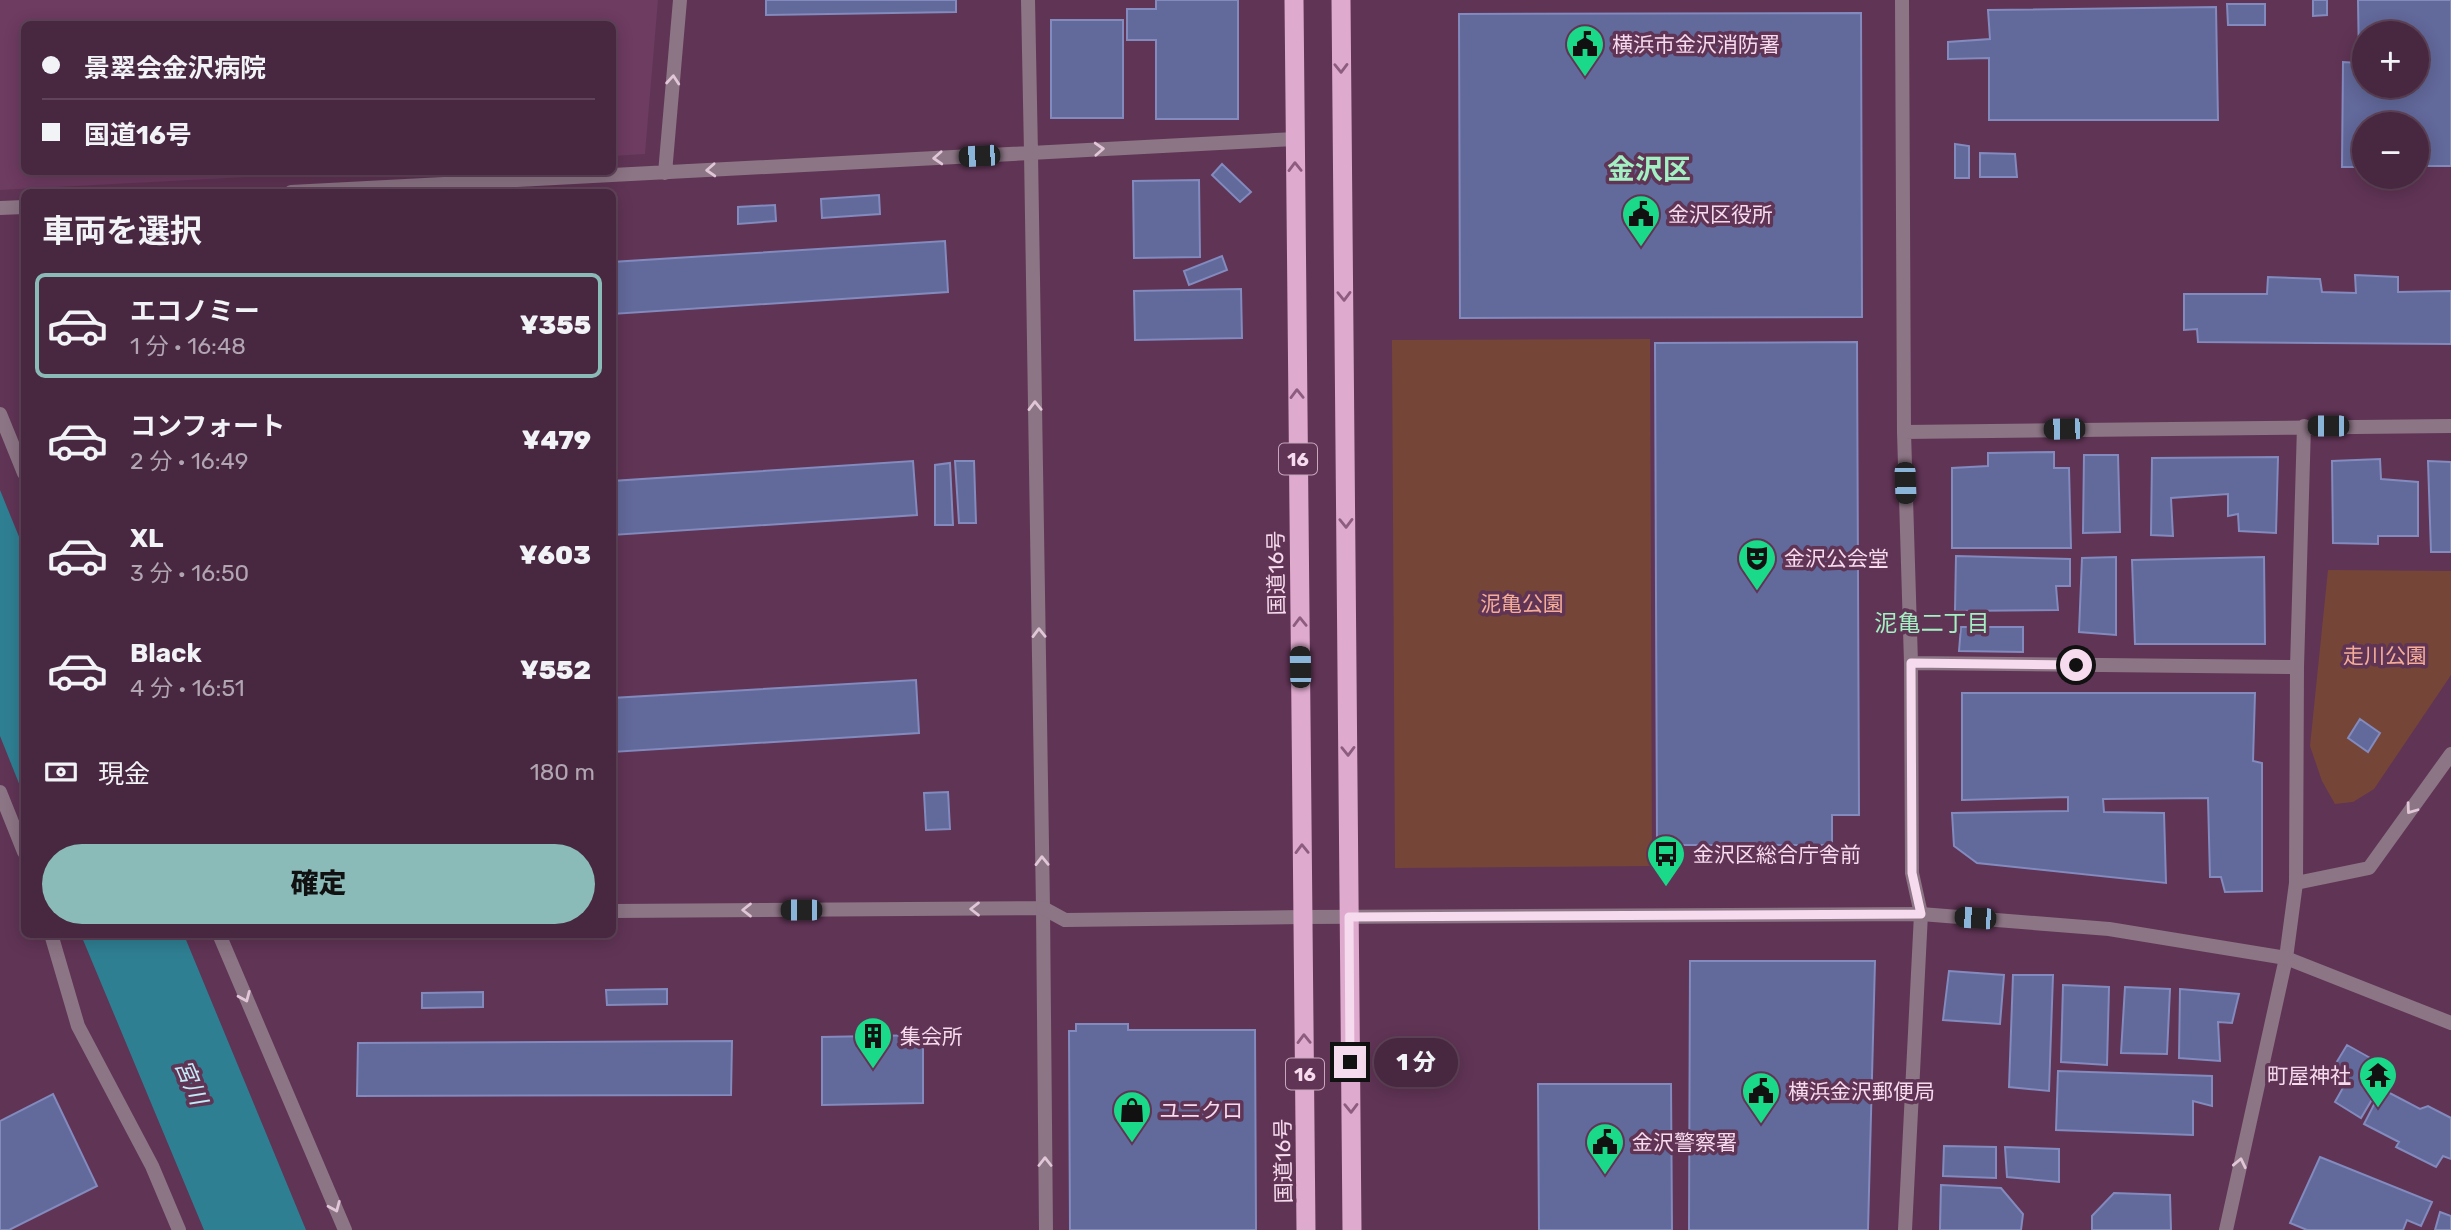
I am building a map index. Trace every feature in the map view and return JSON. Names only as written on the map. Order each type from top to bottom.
[{"type":"highway","name":"国道16号","points":[[1294,0],[1306,1230]]},
{"type":"highway","name":"16","points":[[1341,0],[1352,1230]]},
{"type":"street","points":[[665,173],[680,0]]},
{"type":"street","points":[[1028,0],[1046,1230]]},
{"type":"street","points":[[1902,0],[1904,432],[1911,663],[1912,873],[1921,914],[1905,1230]]},
{"type":"street","points":[[349,189],[1295,139]]},
{"type":"street","points":[[0,208],[21,206]]},
{"type":"street","points":[[0,414],[21,466]]},
{"type":"street","points":[[2226,1230],[2286,958],[2296,883],[2297,667],[2304,426]]},
{"type":"street","points":[[1904,432],[2451,426]]},
{"type":"street","points":[[1911,663],[2297,667]]},
{"type":"street","points":[[2296,883],[2368,868],[2451,754]]},
{"type":"street","points":[[0,792],[21,844]]},
{"type":"street","points":[[616,911],[1043,908],[1065,919],[1921,914],[2109,929],[2286,958],[2451,1023]]},
{"type":"street","points":[[52,938],[78,1026],[152,1166],[179,1230]]},
{"type":"street","points":[[221,938],[345,1230]]},
{"type":"shaded area","points":[[0,0],[658,0],[645,154],[616,156],[616,21],[21,21],[21,175],[282,175],[0,190]]},
{"type":"green space","name":"泥亀公園","points":[[1650,339],[1652,866],[1395,868],[1392,340]]},
{"type":"green space","name":"走川公園","points":[[2328,570],[2451,571],[2451,675],[2374,789],[2353,802],[2335,804],[2322,781],[2310,746]]},
{"type":"water","points":[[0,490],[21,542],[21,788],[0,736]]},
{"type":"water","name":"宮川","points":[[82,938],[185,938],[306,1230],[204,1230]]},
{"type":"building","points":[[766,0],[956,0],[956,12],[766,15]]},
{"type":"building","points":[[1156,0],[1238,0],[1238,119],[1156,119],[1156,40],[1127,40],[1127,9],[1156,9]]},
{"type":"building","points":[[2313,0],[2327,0],[2327,15],[2313,16]]},
{"type":"building","points":[[2358,0],[2451,0],[2451,166],[2429,166],[2429,112],[2352,112],[2352,167],[2342,167],[2343,62],[2352,63],[2352,98],[2429,98],[2429,21],[2358,21]]},
{"type":"building","points":[[2227,4],[2265,4],[2265,25],[2228,25]]},
{"type":"building","points":[[2216,7],[2218,120],[1989,120],[1989,58],[1948,59],[1948,42],[1990,39],[1988,10]]},
{"type":"building","points":[[1861,13],[1862,317],[1460,318],[1459,14]]},
{"type":"building","points":[[1051,20],[1123,20],[1123,118],[1051,118]]},
{"type":"building","points":[[1955,144],[1969,146],[1969,178],[1955,178]]},
{"type":"building","points":[[1980,153],[2015,154],[2017,177],[1980,177]]},
{"type":"building","points":[[1222,164],[1251,192],[1240,202],[1212,175]]},
{"type":"building","points":[[1199,180],[1200,257],[1134,258],[1133,181]]},
{"type":"building","points":[[879,195],[880,214],[822,218],[821,199]]},
{"type":"building","points":[[775,205],[776,221],[738,224],[738,207]]},
{"type":"building","points":[[945,241],[948,292],[616,314],[616,262]]},
{"type":"building","points":[[1222,256],[1227,270],[1189,285],[1184,271]]},
{"type":"building","points":[[2355,275],[2398,277],[2398,292],[2451,291],[2451,344],[2198,342],[2197,329],[2184,330],[2184,294],[2267,294],[2268,277],[2320,279],[2322,292],[2356,293]]},
{"type":"building","points":[[1241,289],[1242,338],[1135,340],[1134,291]]},
{"type":"building","name":"金沢公会堂","points":[[1857,342],[1859,815],[1832,815],[1832,845],[1657,845],[1655,343]]},
{"type":"building","points":[[2054,452],[2054,468],[2069,468],[2071,548],[1952,548],[1952,468],[1988,466],[1988,453]]},
{"type":"building","points":[[2084,455],[2118,455],[2120,532],[2083,533]]},
{"type":"building","points":[[2278,457],[2276,533],[2239,531],[2238,514],[2228,516],[2228,494],[2171,498],[2173,536],[2151,535],[2152,458]]},
{"type":"building","points":[[2380,459],[2381,479],[2418,482],[2418,536],[2378,536],[2378,544],[2333,543],[2332,461]]},
{"type":"building","points":[[913,461],[917,515],[616,535],[616,481]]},
{"type":"building","points":[[955,461],[974,461],[976,523],[959,523]]},
{"type":"building","points":[[2428,461],[2451,462],[2451,552],[2431,552]]},
{"type":"building","points":[[950,463],[953,525],[935,525],[935,465]]},
{"type":"building","points":[[1956,556],[2070,559],[2070,586],[2056,586],[2058,610],[1955,611]]},
{"type":"building","points":[[2116,557],[2116,635],[2079,632],[2082,558]]},
{"type":"building","points":[[2264,557],[2265,644],[2135,644],[2132,560]]},
{"type":"building","points":[[1961,627],[2023,627],[2023,652],[1959,651]]},
{"type":"building","points":[[916,680],[919,733],[616,752],[616,698]]},
{"type":"building","points":[[1962,693],[2255,693],[2253,761],[2262,763],[2262,891],[2225,892],[2221,877],[2210,877],[2208,798],[2103,799],[2104,812],[2164,813],[2166,883],[1977,863],[1954,846],[1952,813],[2068,811],[2068,797],[1962,800]]},
{"type":"building","points":[[2360,719],[2380,733],[2368,752],[2348,738]]},
{"type":"building","points":[[948,792],[950,829],[926,830],[924,793]]},
{"type":"building","name":"横浜金沢郵便局","points":[[1690,961],[1875,961],[1868,1230],[1689,1230]]},
{"type":"building","points":[[1949,971],[2004,975],[2000,1024],[1943,1020]]},
{"type":"building","points":[[2013,975],[2053,975],[2049,1091],[2009,1087]]},
{"type":"building","points":[[2063,985],[2109,987],[2107,1065],[2061,1062]]},
{"type":"building","points":[[2125,987],[2170,989],[2167,1054],[2121,1053]]},
{"type":"building","points":[[667,989],[667,1004],[607,1005],[606,990]]},
{"type":"building","points":[[2180,989],[2239,994],[2232,1023],[2218,1022],[2220,1061],[2179,1058]]},
{"type":"building","points":[[483,992],[483,1007],[422,1008],[422,993]]},
{"type":"building","points":[[1076,1024],[1128,1024],[1128,1030],[1255,1030],[1256,1230],[1070,1230],[1069,1031],[1076,1031]]},
{"type":"building","name":"集会所","points":[[923,1035],[923,1103],[822,1105],[822,1037]]},
{"type":"building","points":[[732,1041],[731,1095],[357,1096],[358,1043]]},
{"type":"building","points":[[2347,1045],[2390,1069],[2361,1118],[2335,1102],[2344,1086],[2327,1078]]},
{"type":"building","points":[[2058,1071],[2212,1076],[2212,1106],[2193,1101],[2193,1135],[2056,1130]]},
{"type":"building","name":"金沢警察署","points":[[1538,1084],[1671,1084],[1672,1230],[1539,1230]]},
{"type":"building","points":[[2382,1089],[2420,1109],[2428,1106],[2451,1118],[2451,1159],[2443,1156],[2436,1167],[2396,1147],[2399,1142],[2364,1124]]},
{"type":"building","points":[[53,1094],[97,1186],[9,1230],[0,1230],[0,1121]]},
{"type":"building","points":[[1944,1146],[1996,1147],[1996,1178],[1943,1176]]},
{"type":"building","points":[[2005,1147],[2059,1149],[2059,1182],[2007,1177]]},
{"type":"building","points":[[2320,1157],[2432,1202],[2421,1226],[2407,1220],[2403,1230],[2307,1230],[2290,1223]]},
{"type":"building","points":[[1941,1185],[2001,1188],[2023,1214],[2021,1230],[1940,1230]]},
{"type":"building","points":[[2114,1193],[2170,1195],[2171,1230],[2092,1230],[2092,1216]]},
{"type":"building","points":[[2440,1212],[2451,1216],[2451,1230],[2435,1230]]},
{"type":"place","name":"横浜市金沢消防署","points":[[1585,78]]},
{"type":"place","name":"金沢区役所","points":[[1641,248]]},
{"type":"place","name":"金沢公会堂","points":[[1757,592]]},
{"type":"place","name":"金沢区総合庁舎前","points":[[1666,888]]},
{"type":"place","name":"集会所","points":[[873,1070]]},
{"type":"place","name":"町屋神社","points":[[2378,1109]]},
{"type":"place","name":"横浜金沢郵便局","points":[[1761,1125]]},
{"type":"place","name":"ユニクロ","points":[[1132,1144]]},
{"type":"place","name":"金沢警察署","points":[[1605,1176]]},
{"type":"district","name":"金沢区","points":[[1649,169]]},
{"type":"district","name":"泥亀二丁目","points":[[1932,623]]},
{"type":"route","points":[[1350,1062],[1349,917],[1921,914],[1912,873],[1911,663],[2076,665]]}]
